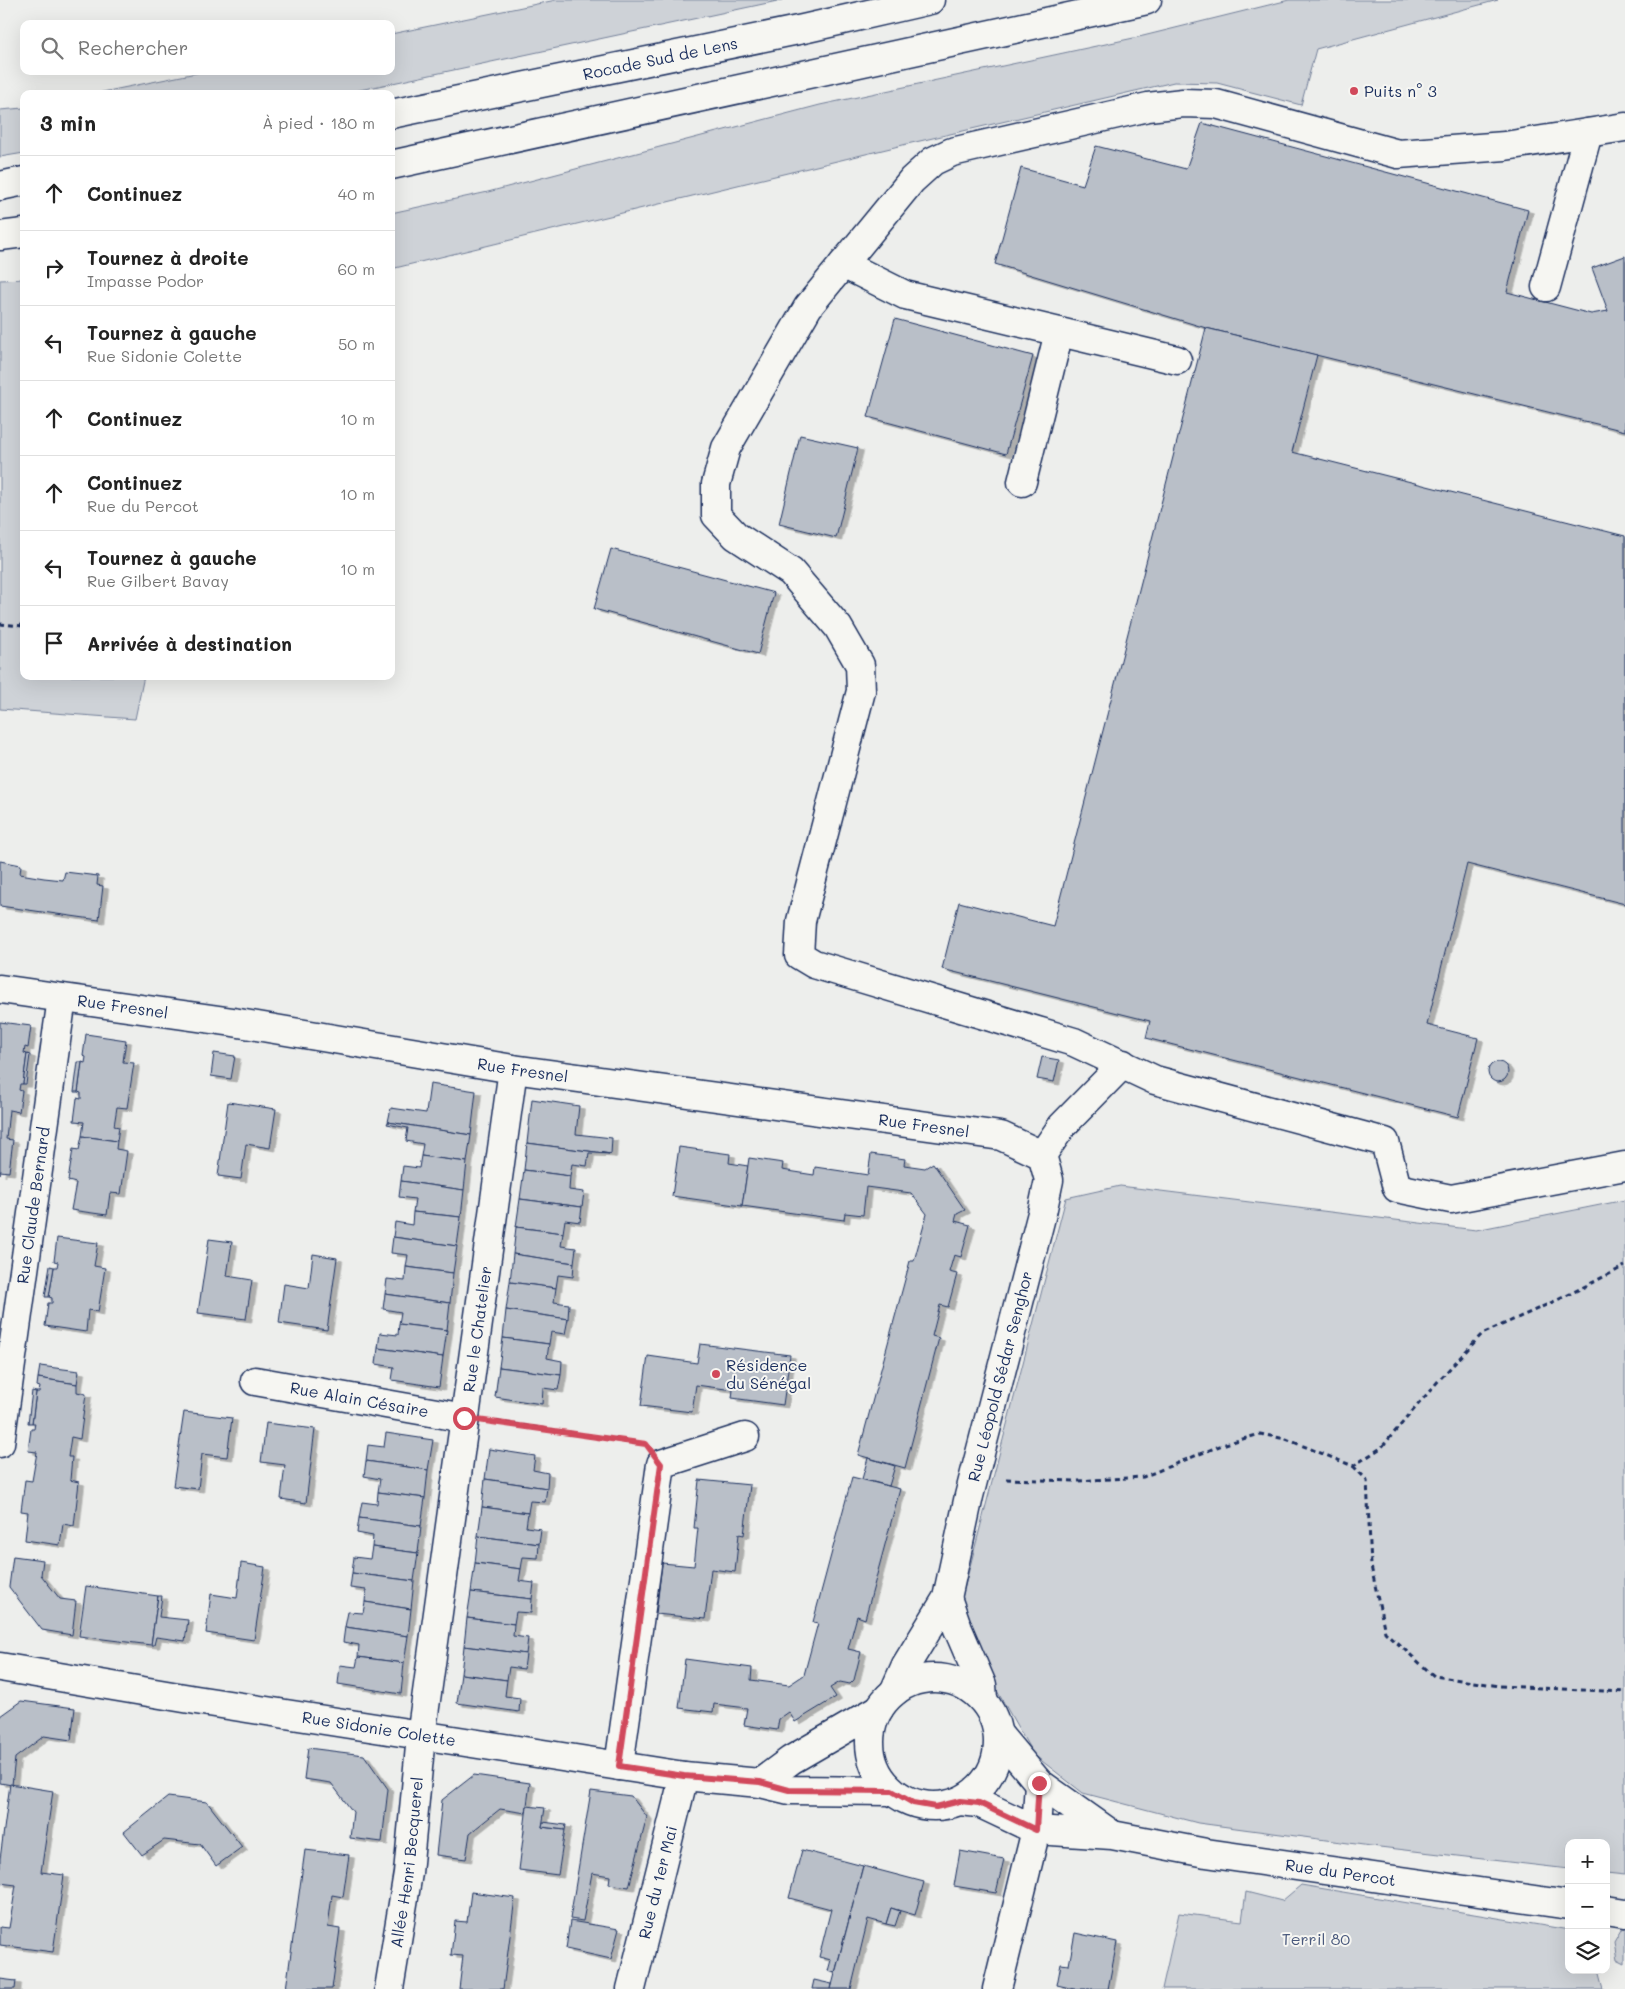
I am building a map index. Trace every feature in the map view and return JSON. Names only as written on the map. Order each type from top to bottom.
[{"type":"main road","name":"Rocade Sud de Lens","points":[[395,113],[930,0]]},
{"type":"main road","points":[[395,164],[1147,0]]},
{"type":"main road","points":[[1625,127],[1504,146],[1398,154],[1216,104],[1183,103],[1148,108],[952,152],[933,161],[912,180],[808,308],[726,448],[716,484],[716,515],[736,536],[791,572],[838,626],[860,665],[861,691],[801,921],[799,954],[814,964],[1074,1042],[1155,1080],[1385,1142],[1397,1188],[1451,1200],[1625,1166]]},
{"type":"main road","points":[[1546,287],[1588,133]]},
{"type":"main road","points":[[0,186],[20,183]]},
{"type":"main road","points":[[0,236],[20,233]]},
{"type":"main road","points":[[843,264],[905,295],[1177,360]]},
{"type":"main road","points":[[1022,482],[1059,332]]},
{"type":"main road","name":"Rue Fresnel","points":[[0,989],[232,1022],[512,1069],[1002,1136],[1042,1155]]},
{"type":"main road","name":"Rue Claude Bernard","points":[[0,1443],[62,998]]},
{"type":"main road","points":[[1042,1155],[1062,1126],[1123,1064]]},
{"type":"main road","name":"Rue le Chatelier","points":[[421,1736],[512,1069]]},
{"type":"main road","name":"Rue Léopold Sédar Senghor","points":[[887,1700],[947,1598],[970,1496],[1046,1197],[1049,1180],[1042,1155]]},
{"type":"main road","name":"Rue Alain Césaire","points":[[256,1381],[464,1418]]},
{"type":"main road","points":[[619,1766],[661,1464],[745,1436]]},
{"type":"main road","points":[[947,1598],[982,1685],[983,1699]]},
{"type":"main road","name":"Rue Sidonie Colette","points":[[0,1667],[421,1736],[466,1741],[684,1776],[760,1782],[789,1790],[892,1791]]},
{"type":"main road","points":[[760,1782],[791,1760],[887,1700],[911,1682],[930,1678],[950,1679],[968,1686],[983,1699],[993,1715],[998,1734],[998,1754],[990,1774],[977,1790],[960,1801],[936,1807],[913,1803],[892,1791],[878,1774],[870,1752],[870,1730],[887,1700]]},
{"type":"main road","name":"Rue du Percot","points":[[998,1734],[1039,1783],[1112,1835]]},
{"type":"main road","name":"Allée Henri Becquerel","points":[[389,1989],[408,1873],[421,1736]]},
{"type":"main road","name":"Rue du 1er Mai","points":[[630,1989],[684,1776]]},
{"type":"main road","points":[[997,1989],[1036,1830],[1039,1783]]},
{"type":"main road","name":"Rue du Percot","points":[[960,1801],[979,1803],[1036,1830],[1112,1835],[1206,1852],[1565,1904]]},
{"type":"main road","points":[[1610,1911],[1625,1913]]},
{"type":"path","points":[[0,624],[20,626]]},
{"type":"path","points":[[1352,1466],[1381,1448],[1440,1379],[1482,1334],[1566,1296],[1625,1266]]},
{"type":"path","points":[[464,1418],[646,1444],[661,1464]]},
{"type":"path","points":[[970,1496],[1004,1479],[1077,1481],[1143,1477],[1222,1445],[1260,1434],[1286,1439],[1352,1466],[1367,1480],[1371,1566],[1385,1632],[1434,1676],[1500,1686],[1625,1692]]},
{"type":"green space","points":[[556,0],[782,0],[360,90],[113,90],[186,75],[395,75],[395,33]]},
{"type":"green space","points":[[1289,0],[1498,0],[1316,49],[1301,105],[1217,83],[1174,82],[907,144],[395,268],[395,212],[488,192],[820,105],[1143,36]]},
{"type":"green space","points":[[20,108],[20,154],[0,157],[0,110]]},
{"type":"green space","points":[[20,279],[20,680],[143,680],[135,719],[0,709],[0,280]]},
{"type":"green space","points":[[1120,1186],[1476,1230],[1625,1200],[1625,1875],[1610,1873],[1610,1839],[1565,1839],[1565,1869],[1371,1846],[1198,1823],[1083,1793],[1033,1754],[996,1689],[961,1601],[1066,1198]]},
{"type":"green space","name":"Terril 80","points":[[1301,1885],[1565,1929],[1565,1974],[1599,1974],[1603,1989],[1162,1989],[1179,1913],[1242,1921],[1246,1892],[1282,1901]]},
{"type":"green space","points":[[1622,1928],[1625,1928],[1625,1963],[1617,1959],[1614,1942]]},
{"type":"building","points":[[1202,123],[1528,210],[1507,292],[1591,314],[1608,311],[1592,268],[1625,256],[1625,431],[1206,328],[995,264],[1021,168],[1083,185],[1096,146],[1186,169]]},
{"type":"building","points":[[895,319],[1033,356],[1006,454],[868,417]]},
{"type":"building","points":[[1206,328],[1317,355],[1292,452],[1625,536],[1625,904],[1467,864],[1427,1025],[1478,1038],[1458,1117],[1146,1038],[1150,1021],[942,969],[959,902],[1053,926]]},
{"type":"building","points":[[800,435],[858,448],[836,538],[779,524]]},
{"type":"building","points":[[611,549],[774,593],[758,654],[594,609]]},
{"type":"building","points":[[0,861],[21,865],[20,874],[44,878],[63,880],[65,872],[98,876],[97,885],[103,886],[99,920],[0,906]]},
{"type":"building","points":[[0,1022],[31,1026],[28,1048],[25,1047],[24,1053],[27,1054],[23,1084],[20,1084],[19,1090],[22,1091],[19,1112],[9,1110],[6,1139],[13,1140],[9,1172],[0,1171]]},
{"type":"building","points":[[86,1034],[126,1040],[123,1062],[134,1063],[127,1108],[117,1107],[114,1126],[119,1127],[117,1141],[82,1136],[84,1122],[74,1121],[77,1098],[81,1099],[81,1093],[78,1092],[82,1062],[85,1063],[86,1057],[83,1056]]},
{"type":"building","points":[[214,1053],[235,1056],[231,1079],[211,1076]]},
{"type":"building","points":[[27,1054],[30,1055],[26,1084],[23,1084]]},
{"type":"building","points":[[1042,1057],[1059,1060],[1054,1082],[1037,1079]]},
{"type":"building","points":[[78,1062],[82,1062],[78,1092],[74,1092]]},
{"type":"building","points":[[1494,1062],[1502,1062],[1508,1068],[1508,1076],[1502,1082],[1494,1082],[1488,1076],[1488,1068]]},
{"type":"building","points":[[430,1084],[476,1091],[471,1135],[388,1122],[391,1108],[426,1113]]},
{"type":"building","points":[[532,1099],[579,1106],[576,1134],[612,1138],[611,1154],[527,1143]]},
{"type":"building","points":[[228,1102],[276,1109],[270,1148],[246,1144],[241,1179],[218,1176]]},
{"type":"building","points":[[388,1122],[471,1135],[467,1162],[421,1156],[423,1144],[406,1141],[408,1128],[387,1124]]},
{"type":"building","points":[[82,1136],[117,1141],[116,1149],[127,1151],[121,1194],[110,1193],[107,1215],[71,1210],[76,1183],[68,1181],[73,1149],[79,1150]]},
{"type":"building","points":[[527,1143],[611,1154],[589,1153],[587,1166],[572,1164],[570,1176],[524,1170]]},
{"type":"building","points":[[679,1147],[730,1154],[729,1163],[748,1166],[742,1206],[672,1196]]},
{"type":"building","points":[[871,1154],[905,1159],[904,1165],[925,1168],[933,1163],[965,1210],[957,1214],[955,1221],[970,1225],[961,1257],[954,1255],[949,1272],[957,1274],[948,1307],[940,1305],[932,1336],[939,1338],[905,1468],[858,1455],[910,1261],[914,1261],[927,1214],[911,1193],[866,1187],[863,1215],[845,1213],[844,1220],[742,1206],[749,1158],[783,1163],[782,1170],[814,1175],[815,1167],[868,1175]]},
{"type":"building","points":[[421,1156],[467,1162],[464,1190],[401,1181],[403,1166],[419,1168]]},
{"type":"building","points":[[524,1170],[570,1176],[569,1190],[584,1192],[582,1207],[520,1199]]},
{"type":"building","points":[[401,1181],[464,1190],[461,1217],[413,1212],[415,1199],[399,1197]]},
{"type":"building","points":[[520,1199],[582,1207],[580,1222],[565,1220],[563,1233],[516,1227]]},
{"type":"building","points":[[413,1212],[461,1217],[457,1246],[393,1237],[395,1222],[412,1225]]},
{"type":"building","points":[[516,1227],[563,1233],[561,1246],[576,1248],[574,1263],[513,1254]]},
{"type":"building","points":[[393,1237],[457,1246],[453,1273],[406,1267],[408,1255],[391,1253]]},
{"type":"building","points":[[57,1238],[98,1243],[94,1266],[105,1268],[98,1312],[88,1310],[86,1332],[45,1326],[48,1303],[52,1303],[52,1298],[49,1297],[54,1267],[57,1267],[58,1262],[54,1261]]},
{"type":"building","points":[[209,1239],[232,1242],[227,1276],[252,1280],[246,1319],[198,1313]]},
{"type":"building","points":[[313,1254],[337,1258],[327,1330],[279,1323],[284,1284],[309,1288]]},
{"type":"building","points":[[513,1254],[574,1263],[573,1277],[558,1275],[556,1288],[510,1282]]},
{"type":"building","points":[[50,1266],[54,1267],[49,1297],[45,1297]]},
{"type":"building","points":[[406,1267],[453,1273],[450,1303],[385,1294],[387,1279],[405,1281]]},
{"type":"building","points":[[510,1282],[556,1288],[554,1302],[569,1304],[568,1319],[506,1310]]},
{"type":"building","points":[[385,1294],[450,1303],[447,1330],[399,1324],[401,1312],[383,1309]]},
{"type":"building","points":[[506,1310],[568,1319],[565,1334],[551,1332],[549,1344],[503,1338]]},
{"type":"building","points":[[399,1324],[447,1330],[443,1357],[378,1348],[380,1333],[398,1335]]},
{"type":"building","points":[[503,1338],[549,1344],[547,1358],[562,1361],[561,1375],[499,1367]]},
{"type":"building","name":"Résidence du Sénégal","points":[[700,1344],[790,1355],[783,1405],[732,1398],[733,1390],[696,1385],[692,1412],[641,1406],[648,1356],[697,1363]]},
{"type":"building","points":[[378,1348],[443,1357],[439,1387],[392,1380],[394,1367],[376,1364]]},
{"type":"building","points":[[40,1366],[79,1371],[77,1384],[38,1378]]},
{"type":"building","points":[[499,1367],[561,1375],[558,1390],[543,1388],[542,1404],[495,1397]]},
{"type":"building","points":[[38,1378],[77,1384],[77,1392],[86,1394],[80,1439],[71,1437],[68,1457],[72,1457],[70,1480],[79,1482],[74,1526],[63,1524],[60,1545],[25,1540],[28,1512],[21,1511],[25,1480],[32,1481],[37,1452],[28,1451],[31,1429],[34,1429],[35,1423],[32,1423],[36,1392],[39,1392],[40,1387],[37,1386]]},
{"type":"building","points":[[32,1391],[36,1392],[32,1423],[28,1423]]},
{"type":"building","points":[[184,1412],[232,1418],[227,1457],[202,1454],[198,1489],[173,1486]]},
{"type":"building","points":[[266,1423],[315,1429],[306,1503],[281,1499],[285,1465],[261,1462]]},
{"type":"building","points":[[386,1433],[433,1440],[428,1470],[366,1461],[368,1445],[384,1447]]},
{"type":"building","points":[[489,1449],[535,1456],[533,1470],[548,1473],[547,1488],[485,1479]]},
{"type":"building","points":[[868,1458],[895,1466],[889,1486],[862,1479]]},
{"type":"building","points":[[366,1461],[428,1470],[425,1498],[378,1492],[380,1479],[364,1476]]},
{"type":"building","points":[[852,1477],[900,1489],[865,1619],[857,1616],[848,1649],[861,1652],[854,1680],[850,1684],[840,1682],[830,1688],[836,1697],[795,1722],[789,1712],[779,1719],[777,1730],[744,1725],[747,1708],[714,1704],[713,1712],[679,1708],[685,1659],[752,1668],[751,1680],[789,1685],[804,1675],[818,1623],[813,1622]]},
{"type":"building","points":[[485,1479],[547,1488],[545,1502],[530,1501],[528,1513],[482,1507]]},
{"type":"building","points":[[699,1480],[750,1485],[744,1535],[739,1534],[735,1572],[711,1569],[705,1619],[656,1614],[662,1563],[694,1566],[698,1528],[694,1528]]},
{"type":"building","points":[[378,1492],[425,1498],[421,1526],[359,1518],[362,1502],[377,1504]]},
{"type":"building","points":[[482,1507],[528,1513],[526,1527],[541,1529],[539,1544],[478,1536]]},
{"type":"building","points":[[359,1518],[421,1526],[418,1553],[372,1547],[373,1536],[357,1533]]},
{"type":"building","points":[[478,1536],[539,1544],[538,1558],[523,1557],[521,1569],[475,1563]]},
{"type":"building","points":[[372,1547],[418,1553],[414,1581],[352,1573],[354,1557],[370,1559]]},
{"type":"building","points":[[13,1556],[43,1560],[41,1575],[60,1599],[76,1601],[72,1635],[42,1630],[9,1587]]},
{"type":"building","points":[[241,1563],[265,1567],[254,1640],[206,1633],[211,1594],[237,1598]]},
{"type":"building","points":[[475,1563],[521,1569],[519,1581],[534,1583],[532,1599],[471,1592]]},
{"type":"building","points":[[352,1573],[414,1581],[411,1609],[365,1602],[366,1590],[350,1588]]},
{"type":"building","points":[[86,1586],[158,1596],[151,1645],[79,1636]]},
{"type":"building","points":[[471,1592],[532,1599],[531,1613],[516,1612],[514,1624],[467,1618]]},
{"type":"building","points":[[158,1596],[162,1596],[159,1617],[188,1620],[185,1641],[156,1637],[154,1645],[151,1645]]},
{"type":"building","points":[[365,1602],[411,1609],[408,1636],[345,1627],[348,1612],[363,1613]]},
{"type":"building","points":[[467,1618],[514,1624],[513,1636],[528,1638],[526,1654],[464,1646]]},
{"type":"building","points":[[345,1627],[408,1636],[404,1663],[358,1657],[359,1645],[343,1642]]},
{"type":"building","points":[[464,1646],[526,1654],[524,1669],[509,1667],[507,1680],[461,1674]]},
{"type":"building","points":[[358,1657],[404,1663],[401,1694],[338,1684],[340,1665],[356,1667]]},
{"type":"building","points":[[461,1674],[507,1680],[505,1696],[520,1698],[519,1712],[457,1703]]},
{"type":"building","points":[[21,1701],[75,1708],[71,1740],[44,1736],[15,1758],[12,1785],[0,1783],[0,1716]]},
{"type":"building","points":[[308,1748],[364,1755],[388,1789],[382,1842],[350,1838],[353,1812],[331,1783],[304,1779]]},
{"type":"building","points":[[474,1775],[530,1783],[526,1813],[500,1809],[470,1833],[466,1859],[436,1855],[442,1800]]},
{"type":"building","points":[[10,1784],[53,1791],[41,1872],[64,1875],[53,1952],[0,1945],[0,1927],[9,1928],[16,1885],[0,1883],[0,1859]]},
{"type":"building","points":[[591,1791],[631,1796],[647,1817],[629,1887],[609,1884],[610,1876],[592,1873],[583,1921],[570,1919]]},
{"type":"building","points":[[168,1797],[207,1802],[242,1847],[216,1866],[200,1844],[164,1840],[142,1855],[124,1832]]},
{"type":"building","points":[[527,1806],[545,1808],[542,1827],[565,1830],[558,1875],[519,1870]]},
{"type":"building","points":[[543,1822],[566,1825],[565,1830],[542,1827]]},
{"type":"building","points":[[305,1850],[349,1855],[343,1897],[332,1895],[328,1927],[340,1929],[332,1989],[286,1989]]},
{"type":"building","points":[[802,1850],[863,1866],[835,1973],[828,1971],[831,1960],[819,1957],[831,1909],[789,1898]]},
{"type":"building","points":[[960,1851],[1004,1859],[996,1893],[954,1886]]},
{"type":"building","points":[[863,1866],[924,1882],[915,1915],[891,1908],[886,1924],[868,1919],[851,1989],[831,1989]]},
{"type":"building","points":[[471,1892],[515,1898],[503,1989],[459,1989],[463,1956],[451,1955],[455,1921],[467,1922]]},
{"type":"building","points":[[891,1908],[900,1911],[895,1926],[886,1924]]},
{"type":"building","points":[[570,1921],[619,1929],[611,1959],[566,1949]]},
{"type":"building","points":[[1075,1933],[1117,1942],[1108,1989],[1074,1989],[1057,1985],[1061,1964],[1069,1965]]},
{"type":"building","points":[[0,1979],[16,1981],[15,1989],[0,1989]]},
{"type":"building","points":[[814,1980],[832,1984],[831,1989],[812,1989]]},
{"type":"place","name":"Puits n° 3","points":[[1354,91]]},
{"type":"place","name":"Résidence du Sénégal","points":[[716,1374]]},
{"type":"route","points":[[464,1418],[646,1444],[661,1464],[619,1766],[684,1776],[760,1782],[789,1790],[840,1792],[892,1791],[913,1803],[936,1807],[960,1801],[979,1803],[1036,1830],[1039,1783]]}]
